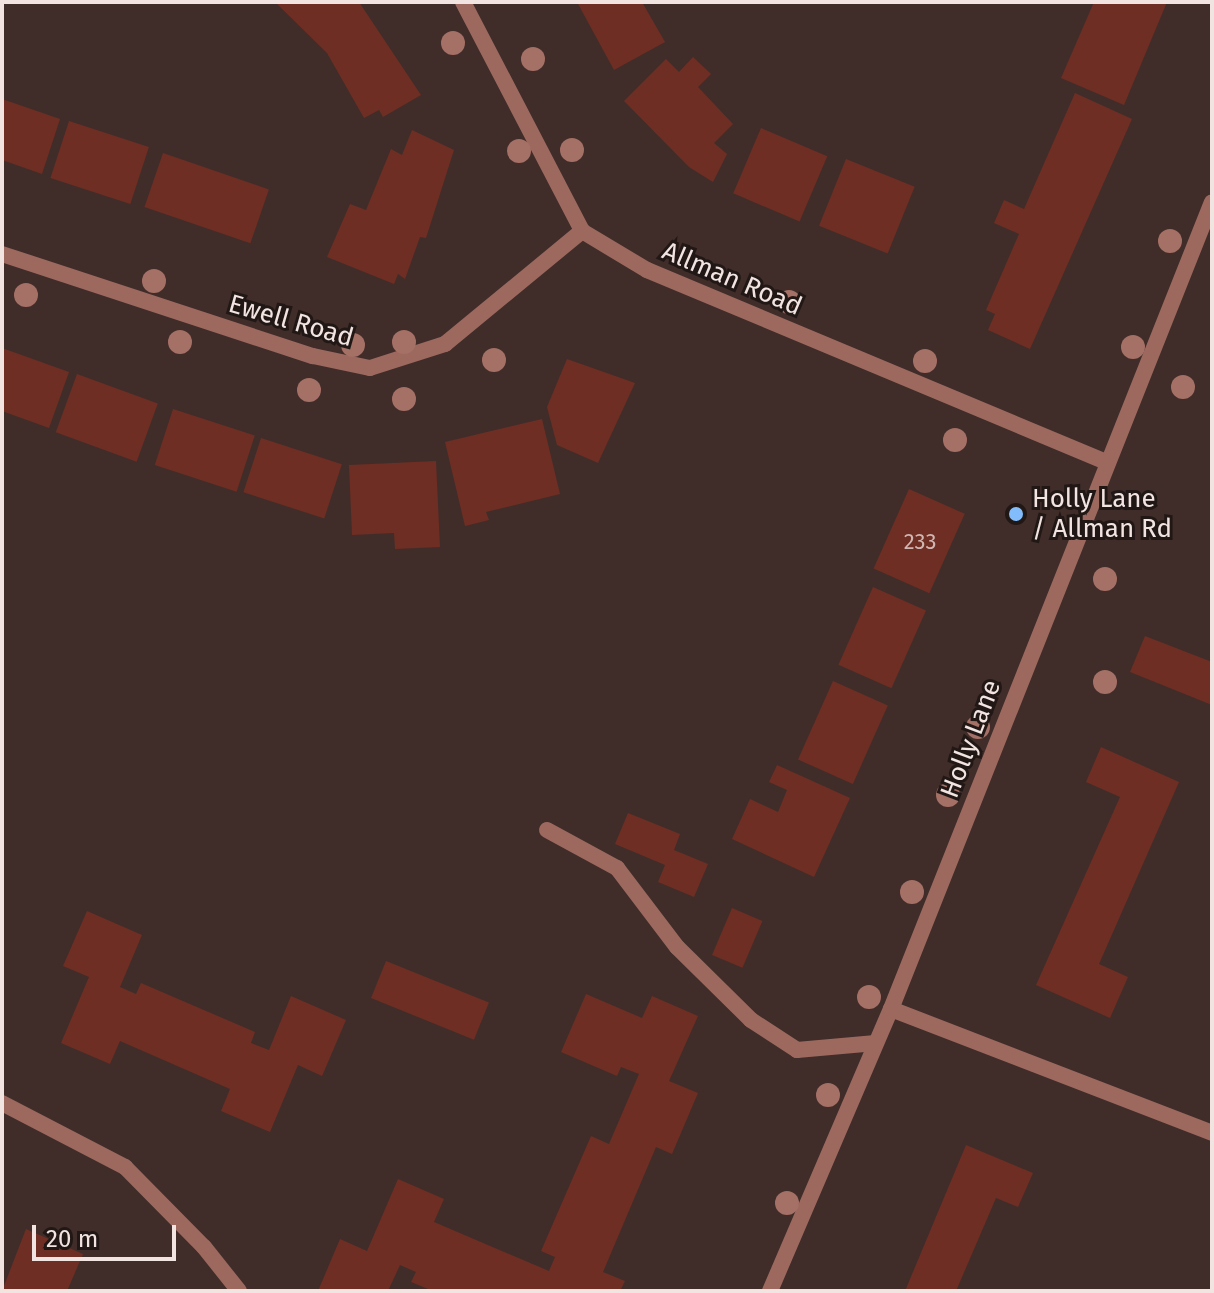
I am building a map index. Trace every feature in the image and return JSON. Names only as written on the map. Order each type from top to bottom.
[{"type":"street","points":[[463,2],[582,231]]},
{"type":"street","name":"Holly Lane","points":[[770,1291],[891,1009],[1212,202]]},
{"type":"street","name":"Ewell Road","points":[[2,254],[313,356],[370,368],[445,344],[582,231]]},
{"type":"street","name":"Allman Road","points":[[582,231],[647,270],[1106,462]]},
{"type":"street","points":[[547,830],[617,868],[677,947],[751,1020],[797,1050],[876,1043]]},
{"type":"street","points":[[891,1009],[1212,1133]]},
{"type":"street","points":[[2,1103],[125,1167],[204,1247],[239,1291]]},
{"type":"building","points":[[275,2],[359,2],[421,95],[383,117],[379,110],[364,118],[327,53]]},
{"type":"building","points":[[577,2],[642,2],[665,42],[614,70]]},
{"type":"building","points":[[1094,2],[1167,2],[1124,105],[1061,78]]},
{"type":"building","points":[[693,57],[711,74],[698,87],[733,124],[714,143],[727,154],[713,182],[689,167],[624,101],[666,59],[679,72]]},
{"type":"building","points":[[1075,93],[1132,119],[1030,349],[988,330],[995,314],[986,310],[1019,234],[994,223],[1004,200],[1024,209]]},
{"type":"building","points":[[2,99],[60,119],[42,174],[2,160]]},
{"type":"building","points":[[69,121],[149,147],[130,204],[50,178]]},
{"type":"building","points":[[761,128],[827,156],[800,221],[733,193]]},
{"type":"building","points":[[412,130],[454,150],[426,238],[420,237],[405,279],[398,274],[394,284],[327,257],[350,204],[366,210],[391,149],[402,155]]},
{"type":"building","points":[[163,153],[269,189],[250,243],[144,207]]},
{"type":"building","points":[[846,159],[915,187],[888,253],[819,226]]},
{"type":"building","points":[[2,348],[69,372],[49,428],[2,411]]},
{"type":"building","points":[[567,359],[635,383],[598,463],[557,445],[547,407]]},
{"type":"building","points":[[77,374],[158,403],[137,462],[56,432]]},
{"type":"building","points":[[173,409],[255,436],[237,492],[155,465]]},
{"type":"building","points":[[542,419],[560,494],[486,512],[489,520],[465,526],[445,442]]},
{"type":"building","points":[[261,438],[342,464],[324,518],[243,492]]},
{"type":"building","points":[[436,461],[440,547],[395,549],[394,533],[352,535],[349,465]]},
{"type":"building","points":[[909,489],[965,514],[929,593],[874,568]]},
{"type":"building","points":[[873,587],[926,611],[891,688],[838,665]]},
{"type":"building","points":[[1145,636],[1212,662],[1212,705],[1130,672]]},
{"type":"building","points":[[833,681],[888,705],[853,784],[798,760]]},
{"type":"building","points":[[1101,747],[1179,782],[1099,964],[1128,977],[1110,1018],[1036,985],[1120,797],[1086,782]]},
{"type":"building","points":[[777,765],[850,798],[814,877],[732,839],[750,799],[778,812],[787,790],[769,782]]},
{"type":"building","points":[[628,813],[680,834],[674,850],[708,864],[694,897],[658,882],[665,865],[615,844]]},
{"type":"building","points":[[732,908],[762,921],[742,968],[712,955]]},
{"type":"building","points":[[87,911],[142,935],[120,987],[136,994],[141,983],[255,1032],[251,1043],[269,1050],[291,996],[346,1020],[322,1076],[298,1065],[270,1132],[221,1111],[230,1089],[120,1041],[110,1064],[61,1043],[89,977],[63,966]]},
{"type":"building","points":[[386,961],[489,1003],[474,1040],[371,998]]},
{"type":"building","points":[[586,994],[642,1018],[652,996],[698,1016],[669,1081],[698,1093],[672,1154],[656,1147],[603,1272],[625,1281],[620,1291],[433,1291],[411,1282],[416,1272],[400,1265],[388,1291],[318,1291],[340,1239],[367,1251],[398,1179],[444,1199],[434,1222],[549,1271],[555,1257],[541,1251],[591,1136],[609,1144],[639,1074],[621,1067],[617,1076],[561,1052]]},
{"type":"building","points":[[966,1145],[1033,1173],[1018,1207],[996,1198],[956,1291],[905,1291]]},
{"type":"building","points":[[26,1229],[83,1254],[67,1291],[2,1291]]},
{"type":"place","name":"Holly Lane / Allman Rd","points":[[1016,514]]}]
